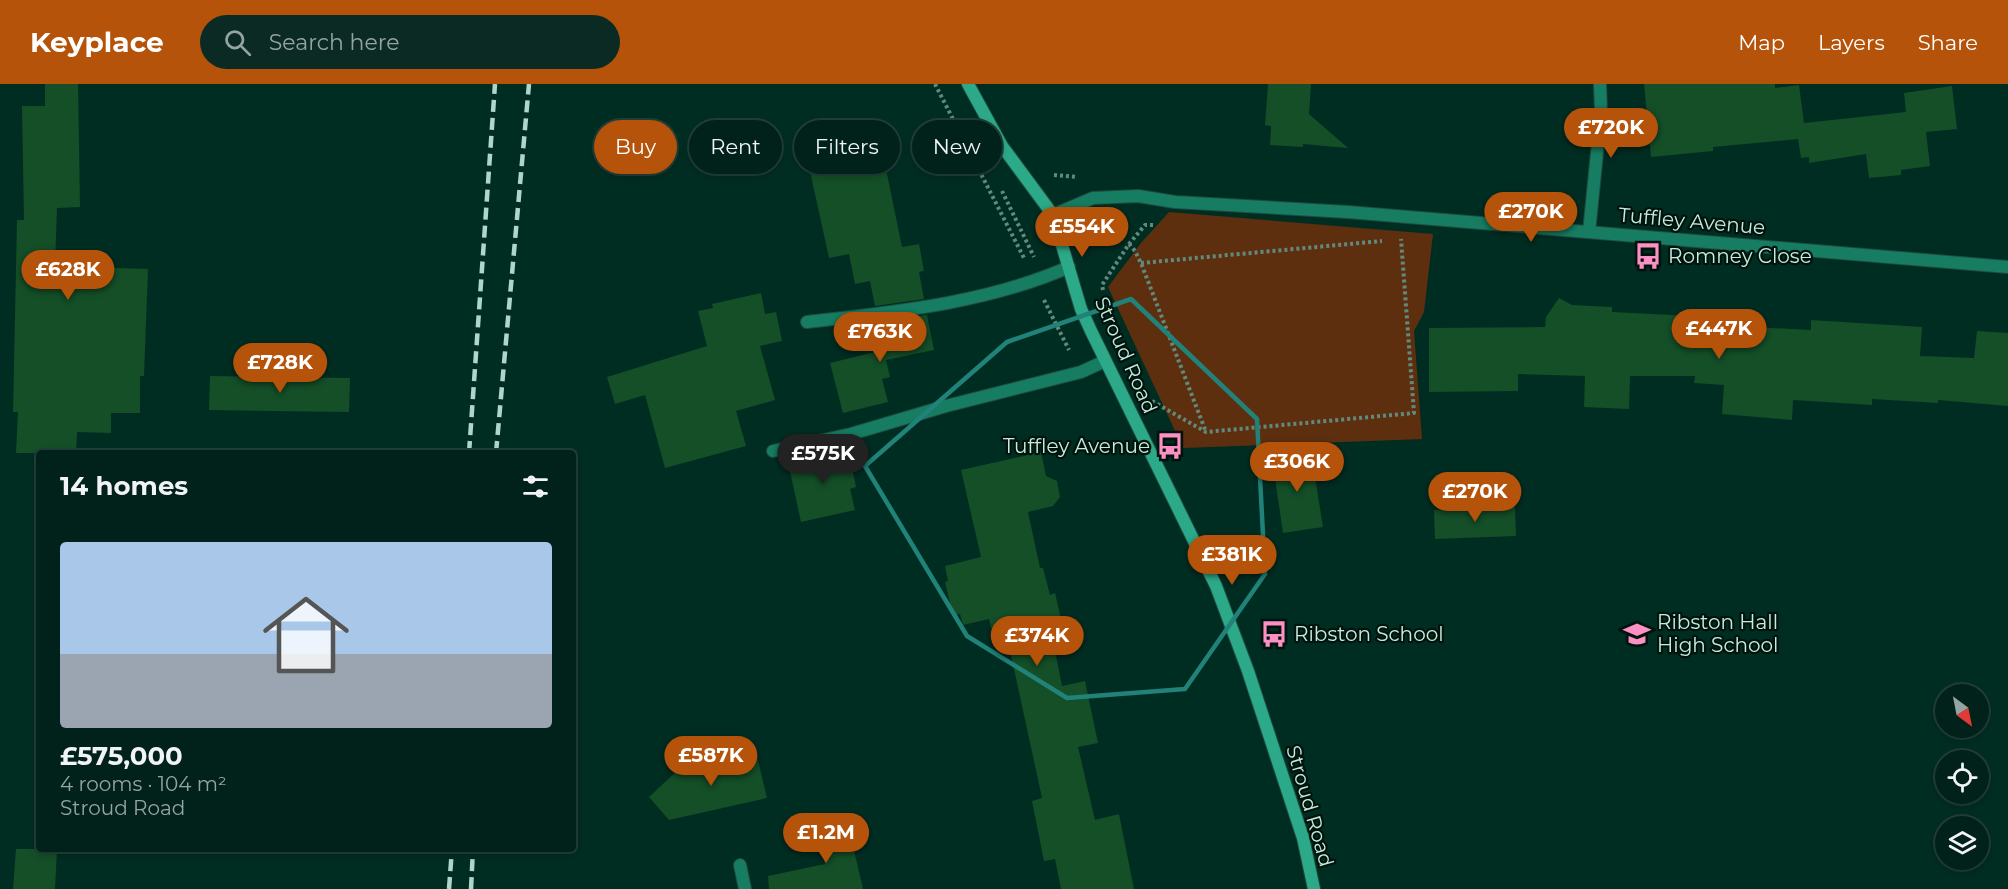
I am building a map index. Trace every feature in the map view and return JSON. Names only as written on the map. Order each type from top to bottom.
[{"type":"main road","name":"Stroud Road","points":[[968,84],[988,120]]},
{"type":"main road","name":"Stroud Road","points":[[1002,146],[1053,215],[1081,309],[1216,586],[1248,671],[1303,838],[1314,889]]},
{"type":"street","points":[[1589,232],[1600,113],[1600,84]]},
{"type":"street","name":"Tuffley Avenue","points":[[1053,215],[1092,198],[1138,196],[1175,202],[1348,212],[2008,267]]},
{"type":"street","points":[[807,322],[916,310],[1040,279],[1069,267]]},
{"type":"street","points":[[773,451],[851,434],[945,406],[1081,372],[1105,361]]},
{"type":"street","points":[[740,865],[745,889]]},
{"type":"path","points":[[935,84],[1040,279]]},
{"type":"path","points":[[1001,174],[1000,185],[1081,372]]},
{"type":"path","points":[[1044,175],[1087,177]]},
{"type":"path","points":[[1105,295],[1102,285],[1129,244],[1145,225],[1175,225],[1175,202]]},
{"type":"path","points":[[1113,378],[1206,432],[1414,413],[1402,239],[1140,263]]},
{"type":"path","points":[[1129,244],[1140,263],[1206,432]]},
{"type":"highlighted area","points":[[1131,299],[1257,419],[1265,574],[1185,689],[1067,698],[967,636],[865,466],[1007,342]]},
{"type":"shaded area","points":[[1169,212],[1433,234],[1424,312],[1414,331],[1422,439],[1183,448],[1108,287],[1141,243]]},
{"type":"building","points":[[45,84],[78,84],[80,207],[57,208],[55,266],[148,269],[144,376],[140,376],[140,413],[111,413],[111,433],[77,432],[76,450],[36,450],[36,453],[16,453],[18,412],[13,412],[17,220],[24,220],[22,106],[45,106]]},
{"type":"building","points":[[1268,84],[1311,84],[1309,114],[1348,148],[1303,144],[1303,147],[1270,145],[1271,126],[1265,125]]},
{"type":"building","points":[[1644,84],[1775,84],[1775,88],[1799,85],[1804,123],[1906,112],[1904,93],[1952,86],[1957,129],[1926,132],[1930,166],[1901,170],[1901,175],[1869,178],[1866,154],[1809,163],[1809,157],[1801,158],[1798,139],[1713,147],[1713,151],[1651,157]]},
{"type":"building","points":[[811,174],[887,174],[902,247],[919,244],[924,271],[919,272],[924,299],[875,306],[870,281],[855,284],[849,254],[829,258]]},
{"type":"building","points":[[761,293],[765,314],[776,312],[782,341],[760,346],[775,400],[736,411],[746,446],[665,468],[645,395],[615,404],[607,377],[707,346],[698,311],[713,308],[712,304]]},
{"type":"building","points":[[1559,298],[1572,305],[1612,307],[1612,312],[1753,319],[1752,327],[1811,330],[1811,320],[1922,327],[1920,356],[1974,358],[1977,331],[2008,333],[2008,406],[1938,400],[1938,403],[1872,399],[1872,405],[1793,400],[1792,420],[1722,414],[1724,385],[1694,383],[1695,376],[1630,376],[1629,409],[1584,407],[1585,376],[1518,374],[1518,391],[1429,392],[1429,328],[1545,327],[1546,317]]},
{"type":"building","points":[[927,315],[934,350],[886,360],[890,377],[882,379],[888,402],[843,413],[830,363],[883,350],[885,358],[878,322]]},
{"type":"building","points":[[210,376],[350,378],[349,412],[209,410]]},
{"type":"building","points":[[848,449],[856,487],[850,489],[855,510],[801,522],[788,462]]},
{"type":"building","points":[[1041,452],[1046,476],[1057,481],[1060,497],[1053,506],[1028,512],[1040,568],[1043,568],[1050,595],[1055,593],[1061,619],[1056,620],[1057,624],[1050,625],[1062,686],[1085,681],[1098,743],[1078,747],[1095,820],[1119,814],[1134,889],[1061,889],[1055,859],[1044,861],[1032,801],[1042,798],[1009,646],[996,649],[989,619],[963,625],[960,614],[953,616],[945,582],[948,581],[945,566],[981,557],[961,470]]},
{"type":"building","points":[[1311,452],[1323,527],[1283,533],[1272,458]]},
{"type":"building","points":[[1515,507],[1516,536],[1435,539],[1434,510]]},
{"type":"building","points":[[756,752],[767,798],[669,820],[649,797],[679,769]]},
{"type":"building","points":[[847,820],[863,889],[769,889],[768,876],[825,864],[817,827]]},
{"type":"building","points":[[16,849],[57,852],[55,889],[13,889]]},
{"type":"railway","points":[[469,450],[495,84]]},
{"type":"railway","points":[[496,450],[529,84]]},
{"type":"railway","points":[[449,889],[452,852]]},
{"type":"railway","points":[[471,889],[473,852]]},
{"type":"place","name":"Romney Close","points":[[1648,256]]},
{"type":"place","name":"Tuffley Avenue","points":[[1170,446]]},
{"type":"place","name":"Ribston School","points":[[1274,634]]},
{"type":"place","name":"Ribston Hall High School","points":[[1637,634]]}]
